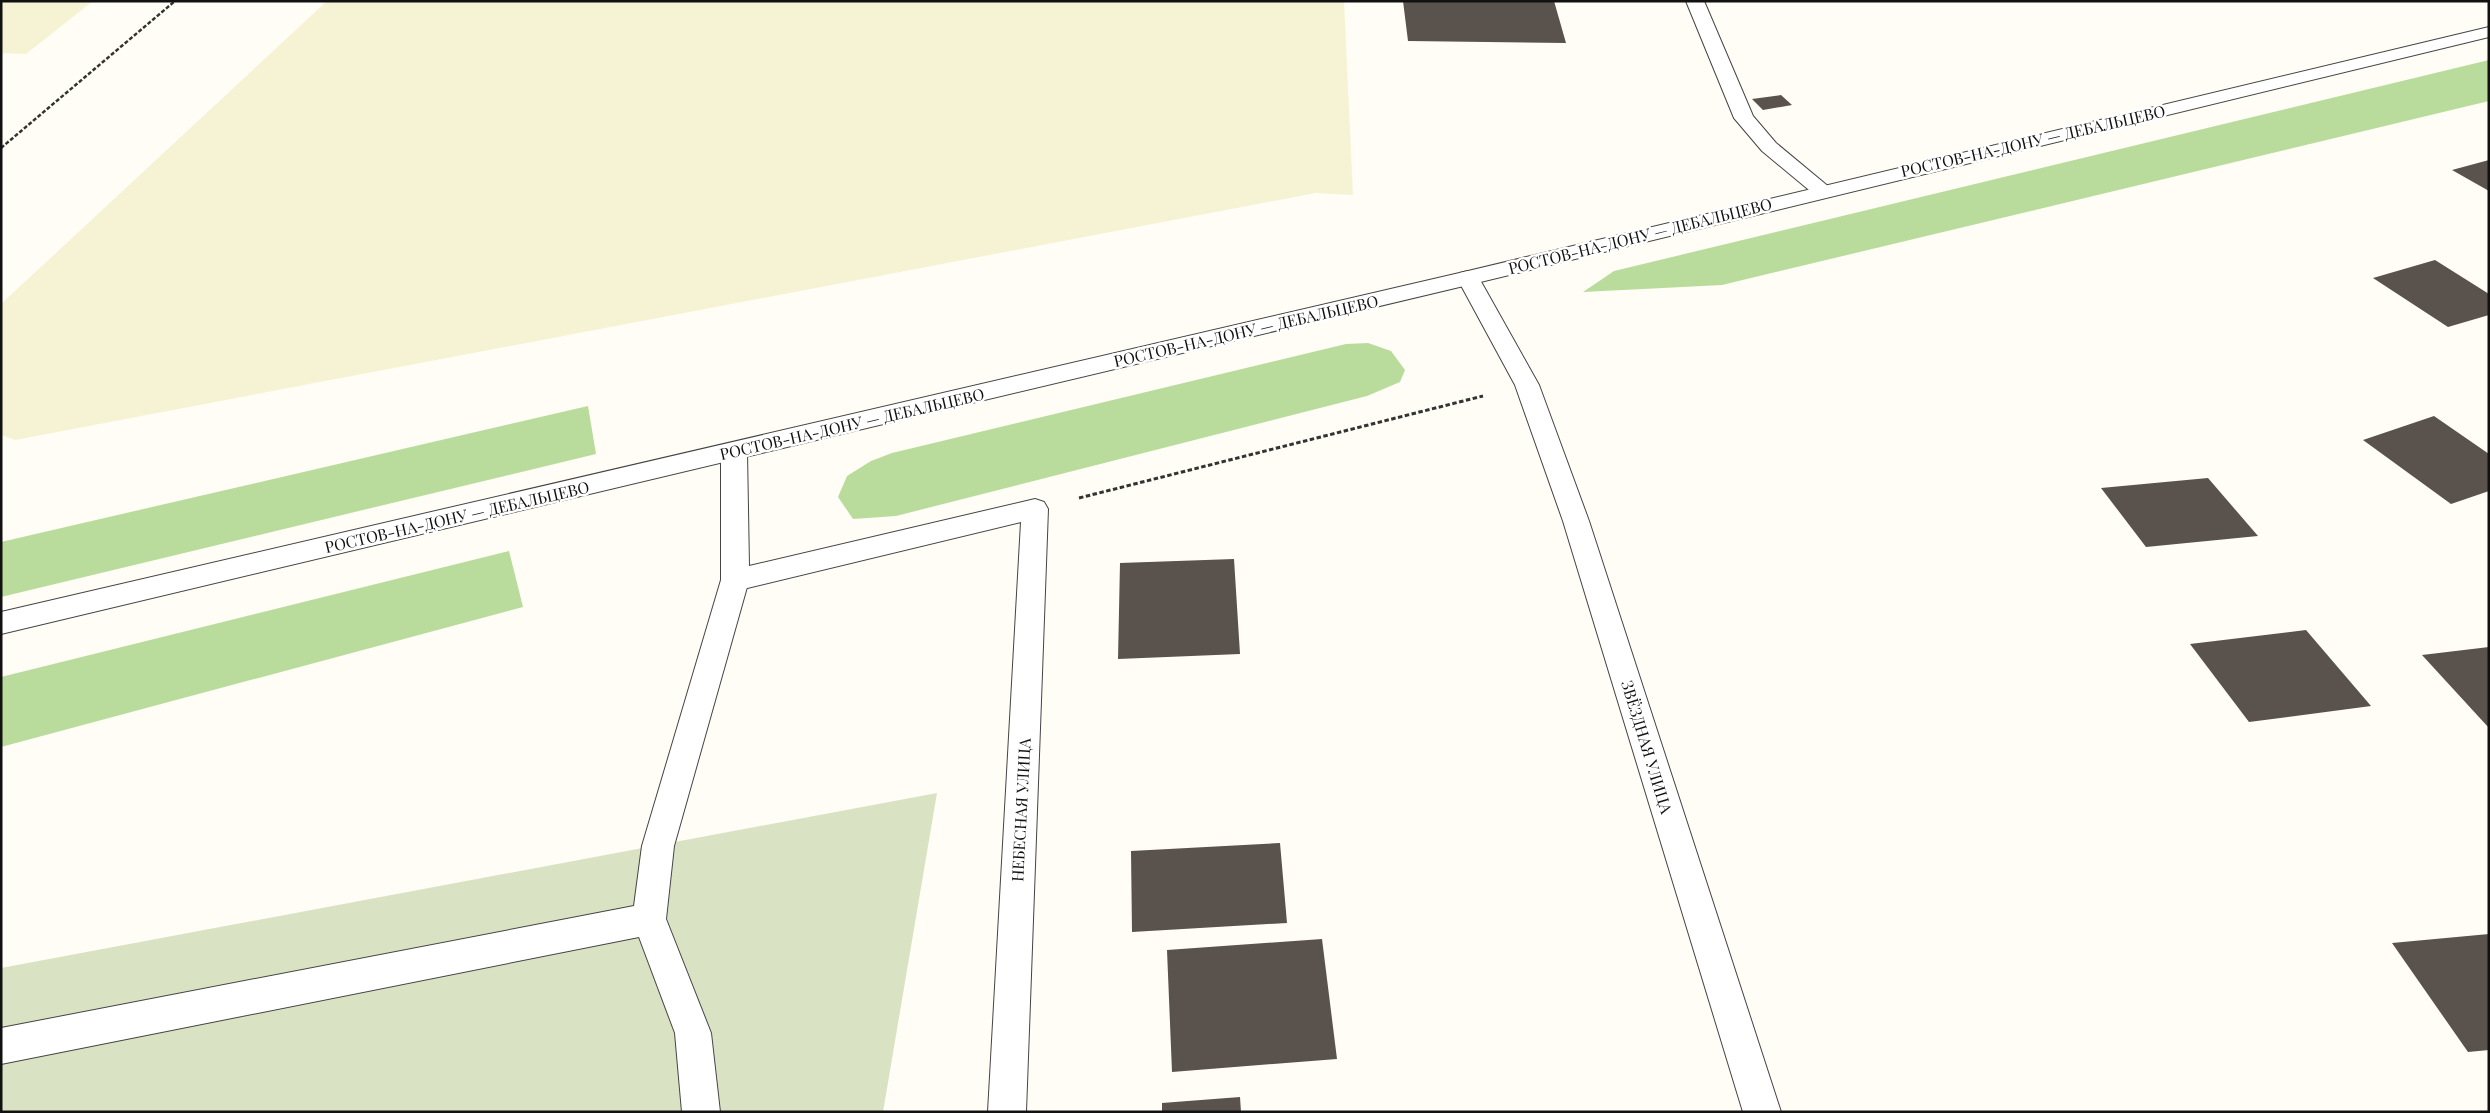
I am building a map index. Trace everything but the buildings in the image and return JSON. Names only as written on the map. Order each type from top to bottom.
[{"type":"street","points":[[1695,1],[1744,118],[1769,147],[1822,191]]},
{"type":"street","name":"РОСТОВ-НА-ДОНУ — ДЕБАЛЬЦЕВО","points":[[1,623],[1468,278],[1822,191],[2489,32]]},
{"type":"street","name":"ЗВЁЗДНАЯ УЛИЦА","points":[[1468,278],[1526,385],[1576,521],[1762,1112]]},
{"type":"street","points":[[701,1112],[693,1034],[649,919],[658,846],[735,580],[734,452]]},
{"type":"street","points":[[735,580],[1035,509]]},
{"type":"street","name":"НЕБЕСНАЯ УЛИЦА","points":[[1007,1112],[1035,509]]},
{"type":"street","points":[[1,1046],[649,919]]},
{"type":"path","points":[[1,148],[175,1]]},
{"type":"path","points":[[1035,509],[1526,385]]},
{"type":"shaded area","points":[[1,1],[93,1],[26,54],[1,53]]},
{"type":"shaded area","points":[[327,1],[1344,1],[1353,195],[1316,193],[15,440],[1,435],[1,304]]},
{"type":"green space","points":[[2489,60],[2489,101],[1722,285],[1583,292],[1614,271]]},
{"type":"green space","points":[[1368,343],[1391,351],[1405,370],[1400,382],[1367,396],[896,516],[853,519],[838,497],[847,476],[871,461],[892,453],[1346,344]]},
{"type":"green space","points":[[588,406],[596,454],[1,597],[1,542]]},
{"type":"green space","points":[[509,551],[523,607],[1,747],[1,677]]},
{"type":"green space","points":[[937,793],[883,1112],[1,1112],[1,968]]}]
